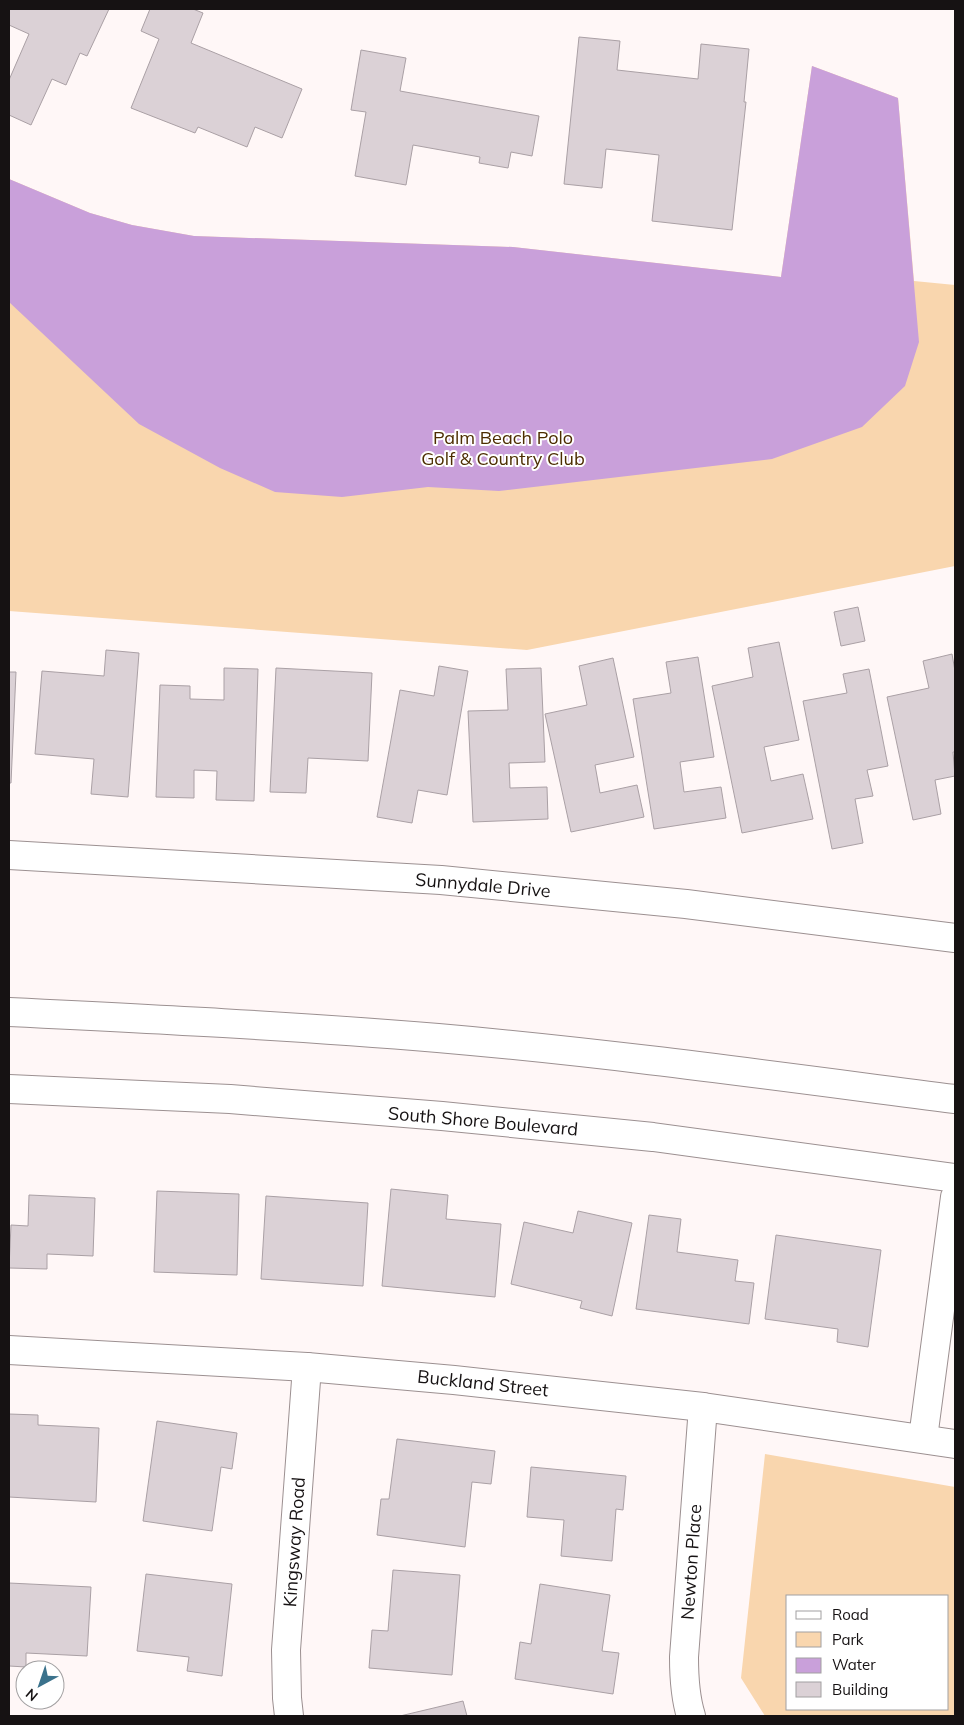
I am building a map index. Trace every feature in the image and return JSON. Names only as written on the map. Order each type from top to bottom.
[{"type":"street","name":"Sunnydale Drive","points":[[9,855],[441,880],[686,904],[955,938]]},
{"type":"street","points":[[9,1012],[227,1022],[439,1038],[651,1060],[955,1100]]},
{"type":"street","name":"South Shore Boulevard","points":[[9,1089],[230,1100],[442,1116],[653,1137],[955,1178]]},
{"type":"street","points":[[923,1438],[955,1197]]},
{"type":"street","name":"Buckland Street","points":[[9,1350],[307,1367],[454,1380],[703,1407],[955,1444]]},
{"type":"street","name":"Kingsway Road","points":[[289,1716],[286,1698],[286,1650],[307,1367]]},
{"type":"street","name":"Newton Place","points":[[691,1716],[684,1682],[684,1657],[703,1407]]},
{"type":"green space","name":"Palm Beach Polo Golf & Country Club","points":[[812,66],[898,98],[914,281],[955,285],[955,566],[527,650],[9,611],[9,179],[90,213],[132,225],[194,236],[513,247],[781,277]]},
{"type":"green space","points":[[765,1454],[955,1487],[955,1716],[765,1716],[741,1678]]},
{"type":"water","points":[[812,66],[898,98],[919,342],[905,386],[862,427],[772,459],[499,491],[428,487],[342,497],[275,492],[220,468],[139,424],[9,302],[9,179],[90,213],[132,225],[194,236],[513,247],[781,277]]},
{"type":"building","points":[[9,9],[109,9],[87,56],[80,53],[66,85],[52,79],[31,125],[9,115],[9,80],[29,34],[9,25]]},
{"type":"building","points":[[150,9],[193,9],[203,13],[191,43],[302,89],[282,138],[255,127],[247,147],[198,127],[195,133],[131,108],[159,39],[141,31]]},
{"type":"building","points":[[579,37],[620,41],[617,70],[698,79],[701,44],[749,49],[744,102],[746,102],[732,230],[652,221],[659,155],[606,149],[602,188],[564,184]]},
{"type":"building","points":[[361,50],[406,58],[400,91],[539,116],[532,156],[511,152],[508,168],[479,163],[480,157],[413,145],[406,185],[355,176],[366,112],[351,110]]},
{"type":"building","points":[[858,607],[865,641],[841,646],[834,612]]},
{"type":"building","points":[[779,642],[799,740],[764,747],[771,781],[803,774],[813,819],[742,833],[712,686],[753,677],[748,648]]},
{"type":"building","points":[[106,650],[139,653],[128,797],[91,794],[94,759],[35,754],[42,671],[104,676]]},
{"type":"building","points":[[952,654],[955,671],[955,752],[953,752],[955,776],[935,780],[941,814],[913,820],[887,697],[929,688],[923,661]]},
{"type":"building","points":[[698,657],[714,757],[680,762],[684,792],[721,787],[726,818],[654,829],[633,699],[671,693],[666,662]]},
{"type":"building","points":[[613,658],[634,757],[595,765],[600,793],[637,785],[644,817],[571,832],[545,714],[587,705],[579,666]]},
{"type":"building","points":[[439,666],[468,671],[447,795],[418,790],[412,823],[377,817],[400,690],[434,696]]},
{"type":"building","points":[[224,668],[258,669],[254,801],[216,800],[217,771],[194,770],[194,798],[156,797],[160,685],[190,686],[190,699],[224,700]]},
{"type":"building","points":[[276,668],[372,673],[368,761],[308,758],[306,793],[270,792]]},
{"type":"building","points":[[541,668],[545,762],[509,763],[510,788],[547,787],[548,819],[473,822],[468,711],[508,710],[506,669]]},
{"type":"building","points":[[869,669],[888,766],[867,770],[873,796],[855,799],[863,843],[832,849],[803,701],[847,693],[843,674]]},
{"type":"building","points":[[9,672],[16,672],[11,783],[9,783]]},
{"type":"building","points":[[391,1189],[448,1195],[446,1219],[501,1224],[495,1297],[382,1286]]},
{"type":"building","points":[[157,1191],[239,1194],[237,1275],[154,1272]]},
{"type":"building","points":[[29,1195],[95,1198],[93,1256],[47,1254],[47,1269],[9,1268],[11,1225],[28,1226]]},
{"type":"building","points":[[266,1196],[368,1203],[363,1286],[261,1279]]},
{"type":"building","points":[[578,1211],[632,1223],[612,1316],[580,1308],[582,1301],[511,1284],[524,1222],[573,1233]]},
{"type":"building","points":[[649,1215],[681,1219],[677,1252],[738,1260],[735,1281],[754,1283],[749,1324],[636,1309]]},
{"type":"building","points":[[776,1235],[881,1250],[868,1347],[837,1342],[838,1329],[765,1319]]},
{"type":"building","points":[[9,1414],[38,1415],[38,1425],[99,1428],[96,1502],[9,1497]]},
{"type":"building","points":[[157,1421],[237,1433],[232,1469],[221,1467],[212,1531],[143,1521]]},
{"type":"building","points":[[397,1439],[495,1451],[491,1484],[472,1482],[465,1547],[377,1535],[381,1499],[389,1499]]},
{"type":"building","points":[[531,1467],[626,1476],[623,1510],[616,1509],[612,1561],[561,1556],[564,1520],[527,1517]]},
{"type":"building","points":[[393,1570],[460,1575],[452,1675],[369,1668],[372,1630],[388,1631]]},
{"type":"building","points":[[146,1574],[232,1584],[222,1676],[187,1671],[189,1657],[137,1651]]},
{"type":"building","points":[[9,1583],[91,1587],[87,1656],[26,1653],[26,1660],[15,1660],[15,1666],[9,1666]]},
{"type":"building","points":[[540,1584],[610,1595],[602,1651],[619,1653],[613,1694],[515,1679],[520,1642],[531,1644]]},
{"type":"building","points":[[463,1701],[467,1716],[400,1716]]}]
